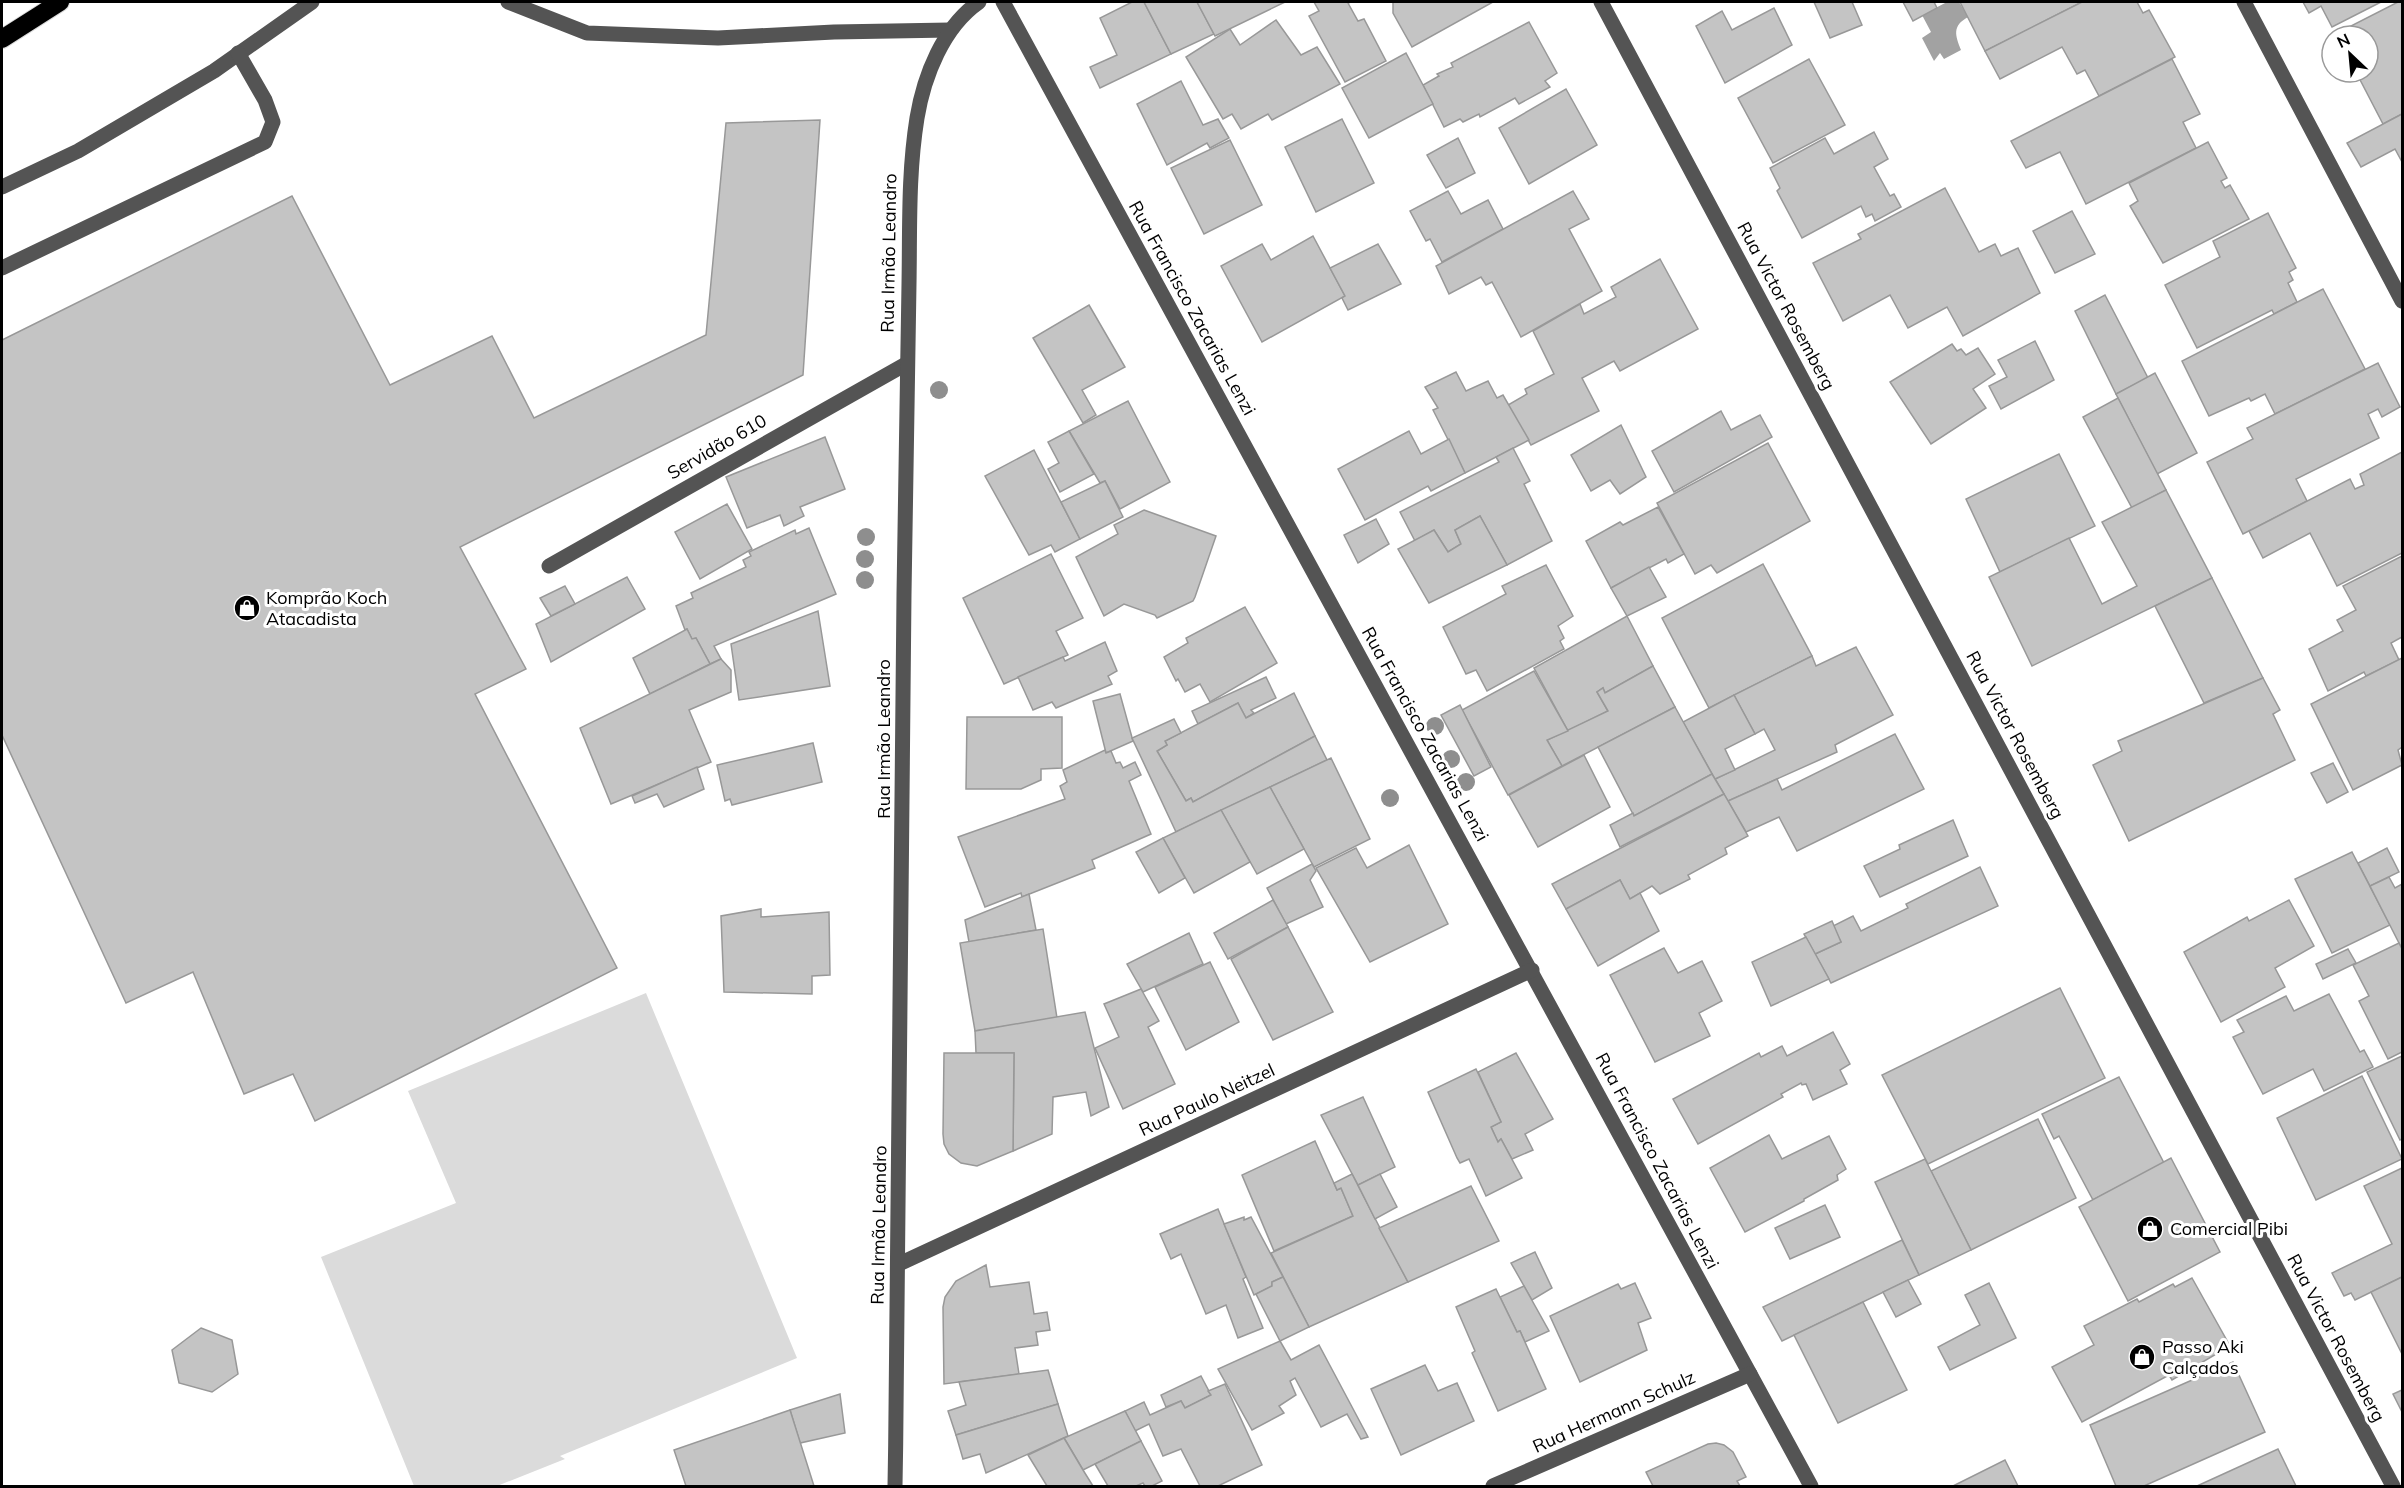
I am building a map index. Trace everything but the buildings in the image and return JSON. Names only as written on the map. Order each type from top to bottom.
[{"type":"highway","points":[[2,39],[60,2]]},
{"type":"street","points":[[2,187],[78,151],[214,71],[312,2]]},
{"type":"street","points":[[508,2],[587,33],[718,38],[834,32],[950,30]]},
{"type":"street","name":"Rua Francisco Zacarias Lenzi","points":[[1003,2],[1811,1486]]},
{"type":"street","name":"Rua Victor Rosemberg","points":[[1601,2],[2393,1486]]},
{"type":"street","points":[[2244,2],[2403,301]]},
{"type":"street","name":"Rua Irmão Leandro","points":[[895,1486],[899,1264],[906,364],[912,156],[918,114],[930,69],[950,30],[973,4]]},
{"type":"street","points":[[2,267],[265,142],[273,122],[265,100],[238,53]]},
{"type":"street","name":"Servidão 610","points":[[549,566],[906,364]]},
{"type":"street","name":"Rua Paulo Neitzel","points":[[899,1264],[1532,970]]},
{"type":"street","name":"Rua Hermann Schulz","points":[[1493,1486],[1750,1374]]},
{"type":"shaded area","points":[[1947,2],[1959,2],[1968,17],[1959,24],[1956,31],[1961,50],[1944,59],[1940,53],[1934,61],[1922,38],[1931,32],[1922,15]]},
{"type":"shaded area","points":[[646,993],[797,1358],[560,1456],[565,1459],[497,1486],[414,1486],[321,1257],[456,1203],[408,1091]]},
{"type":"place","name":"Komprão Koch Atacadista","points":[[247,608]]},
{"type":"place","name":"Comercial Pibi","points":[[2150,1229]]},
{"type":"place","name":"Passo Aki Calçados","points":[[2142,1357]]}]
